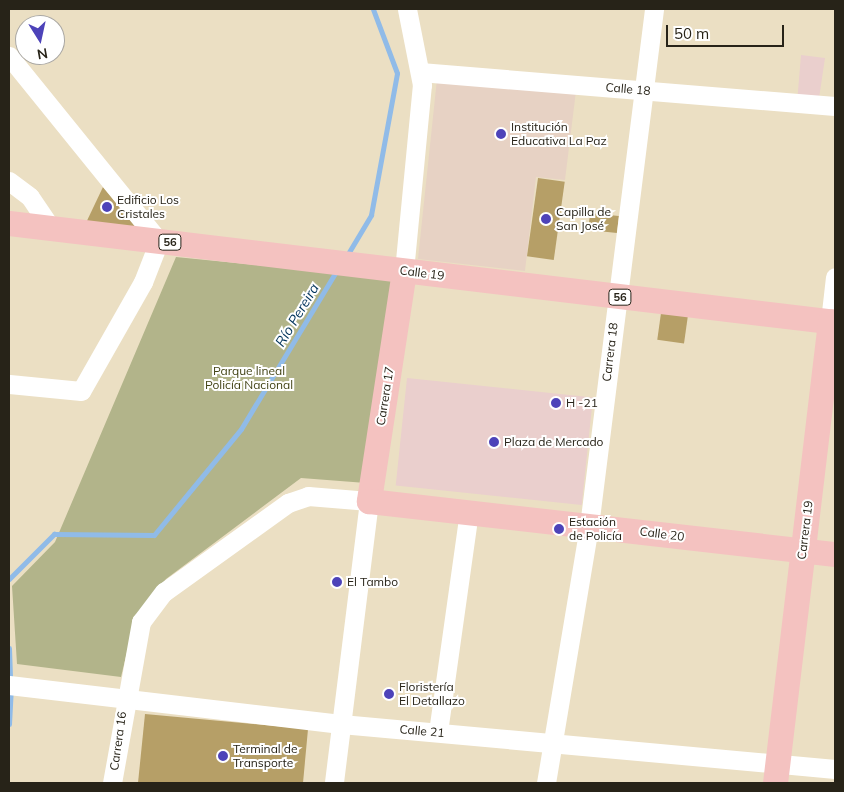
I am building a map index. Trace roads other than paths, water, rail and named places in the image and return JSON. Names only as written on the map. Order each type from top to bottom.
[{"type":"main road","name":"Calle 19","points":[[9,223],[833,322]]},
{"type":"main road","name":"Carrera 17","points":[[369,501],[404,271]]},
{"type":"main road","name":"Carrera 19","points":[[776,773],[802,550],[833,322]]},
{"type":"main road","name":"Calle 20","points":[[369,501],[835,554]]},
{"type":"street","name":"Carrera 17","points":[[404,271],[420,72],[407,9]]},
{"type":"street","name":"Carrera 18","points":[[546,783],[550,742],[589,526],[616,296],[654,9]]},
{"type":"street","points":[[9,56],[159,241],[143,282],[81,392],[9,384]]},
{"type":"street","name":"Calle 18","points":[[420,72],[835,106]]},
{"type":"street","points":[[9,181],[30,197],[50,228]]},
{"type":"street","name":"Carrera 19","points":[[833,322],[835,277]]},
{"type":"street","name":"Carrera 16","points":[[112,783],[124,699],[141,622],[164,592],[288,503],[308,496],[369,501]]},
{"type":"street","name":"Carrera 17","points":[[334,783],[369,501]]},
{"type":"street","points":[[438,732],[469,512]]},
{"type":"street","name":"Calle 21","points":[[9,685],[341,724],[550,742],[776,773],[835,768]]},
{"type":"waterway","name":"Río Pereira","points":[[346,257],[371,215],[397,73],[373,9]]},
{"type":"waterway","name":"Río Pereira","points":[[9,579],[54,534],[154,535],[241,429],[337,270]]},
{"type":"waterway","name":"Río Pereira","points":[[9,648],[10,680]]},
{"type":"waterway","name":"Río Pereira","points":[[9,724],[11,689]]},
{"type":"place","name":"Institución Educativa La Paz","points":[[501,134]]},
{"type":"place","name":"Edificio Los Cristales","points":[[107,207]]},
{"type":"place","name":"Capilla de San José","points":[[546,219]]},
{"type":"place","name":"H -21","points":[[556,403]]},
{"type":"place","name":"Plaza de Mercado","points":[[494,442]]},
{"type":"place","name":"Estación de Policía","points":[[559,529]]},
{"type":"place","name":"El Tambo","points":[[337,582]]},
{"type":"place","name":"Floristería El Detallazo","points":[[389,694]]},
{"type":"place","name":"Terminal de Transporte","points":[[223,756]]},
{"type":"park label","name":"Parque lineal Policía Nacional","points":[[249,378]]}]
